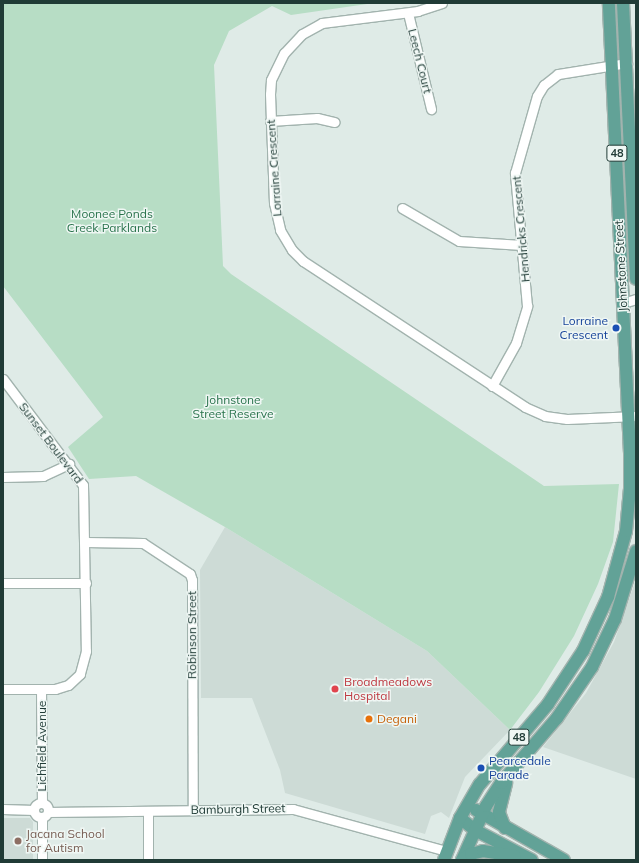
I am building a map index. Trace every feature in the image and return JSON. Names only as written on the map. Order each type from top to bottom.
[{"type":"main road","name":"Johnstone Street","points":[[445,855],[460,818],[468,803],[489,772],[558,691],[583,652],[608,597],[631,532],[630,489],[632,417],[623,303],[614,65],[609,3]]},
{"type":"main road","name":"Johnstone Street","points":[[623,3],[628,63],[636,279]]},
{"type":"main road","name":"48","points":[[462,860],[482,815],[512,768],[557,718],[592,667],[615,619],[636,551]]},
{"type":"main road","points":[[505,828],[500,804],[512,768]]},
{"type":"main road","points":[[468,803],[482,815],[564,860]]},
{"type":"main road","points":[[460,818],[475,830],[531,860]]},
{"type":"main road","points":[[462,860],[472,854],[483,851],[531,860]]},
{"type":"street","name":"Lorraine Crescent","points":[[442,3],[408,13],[332,21],[302,34],[288,48],[276,68],[270,94],[275,211],[280,230],[292,250],[314,268],[525,407],[554,418],[632,417]]},
{"type":"street","name":"Leech Court","points":[[408,13],[431,110]]},
{"type":"street","name":"Hendricks Crescent","points":[[492,386],[516,344],[525,319],[527,293],[516,173],[517,159],[536,96],[544,85],[558,74],[628,63]]},
{"type":"street","points":[[270,121],[317,118],[335,122]]},
{"type":"street","points":[[402,208],[459,241],[522,245]]},
{"type":"street","points":[[623,303],[636,299]]},
{"type":"street","points":[[623,303],[636,305]]},
{"type":"street","name":"Sunset Boulevard","points":[[3,379],[84,485],[86,542],[84,666],[80,674],[68,684],[55,689],[3,689]]},
{"type":"street","points":[[3,477],[43,476],[69,464]]},
{"type":"street","name":"Robinson Street","points":[[86,542],[143,543],[190,574],[192,580],[192,810]]},
{"type":"street","points":[[3,583],[86,583]]},
{"type":"street","name":"Lichfield Avenue","points":[[41,689],[42,803]]},
{"type":"street","points":[[34,810],[36,805],[42,803],[46,805],[42,860]]},
{"type":"street","points":[[3,809],[34,810]]},
{"type":"street","name":"Bamburgh Street","points":[[45,815],[192,810],[293,809],[445,855]]},
{"type":"street","points":[[34,810],[36,815],[45,815]]},
{"type":"street","points":[[148,812],[148,860]]},
{"type":"shaded area","name":"Broadmeadows Hospital","points":[[225,527],[427,651],[510,730],[465,777],[449,818],[441,812],[431,816],[425,834],[285,793],[280,770],[252,698],[201,698],[200,570]]},
{"type":"shaded area","points":[[636,579],[636,779],[543,747],[586,693],[614,642]]},
{"type":"shaded area","name":"Jacana School for Autism","points":[[3,818],[30,818],[33,822],[33,860],[3,860]]},
{"type":"green space","name":"Johnstone Street Reserve","points":[[3,3],[374,3],[291,15],[272,6],[229,31],[214,65],[223,266],[231,274],[544,486],[619,484],[613,542],[598,584],[574,636],[539,692],[510,730],[427,651],[225,527],[136,476],[89,479],[68,447],[103,417],[3,286]]},
{"type":"place","name":"Lorraine Crescent","points":[[616,328]]},
{"type":"place","name":"Broadmeadows Hospital","points":[[335,689]]},
{"type":"place","name":"Degani","points":[[369,719]]},
{"type":"place","name":"Pearcedale Parade","points":[[481,768]]},
{"type":"place","name":"Jacana School for Autism","points":[[18,841]]},
{"type":"park label","name":"Moonee Ponds Creek Parklands","points":[[112,221]]}]
